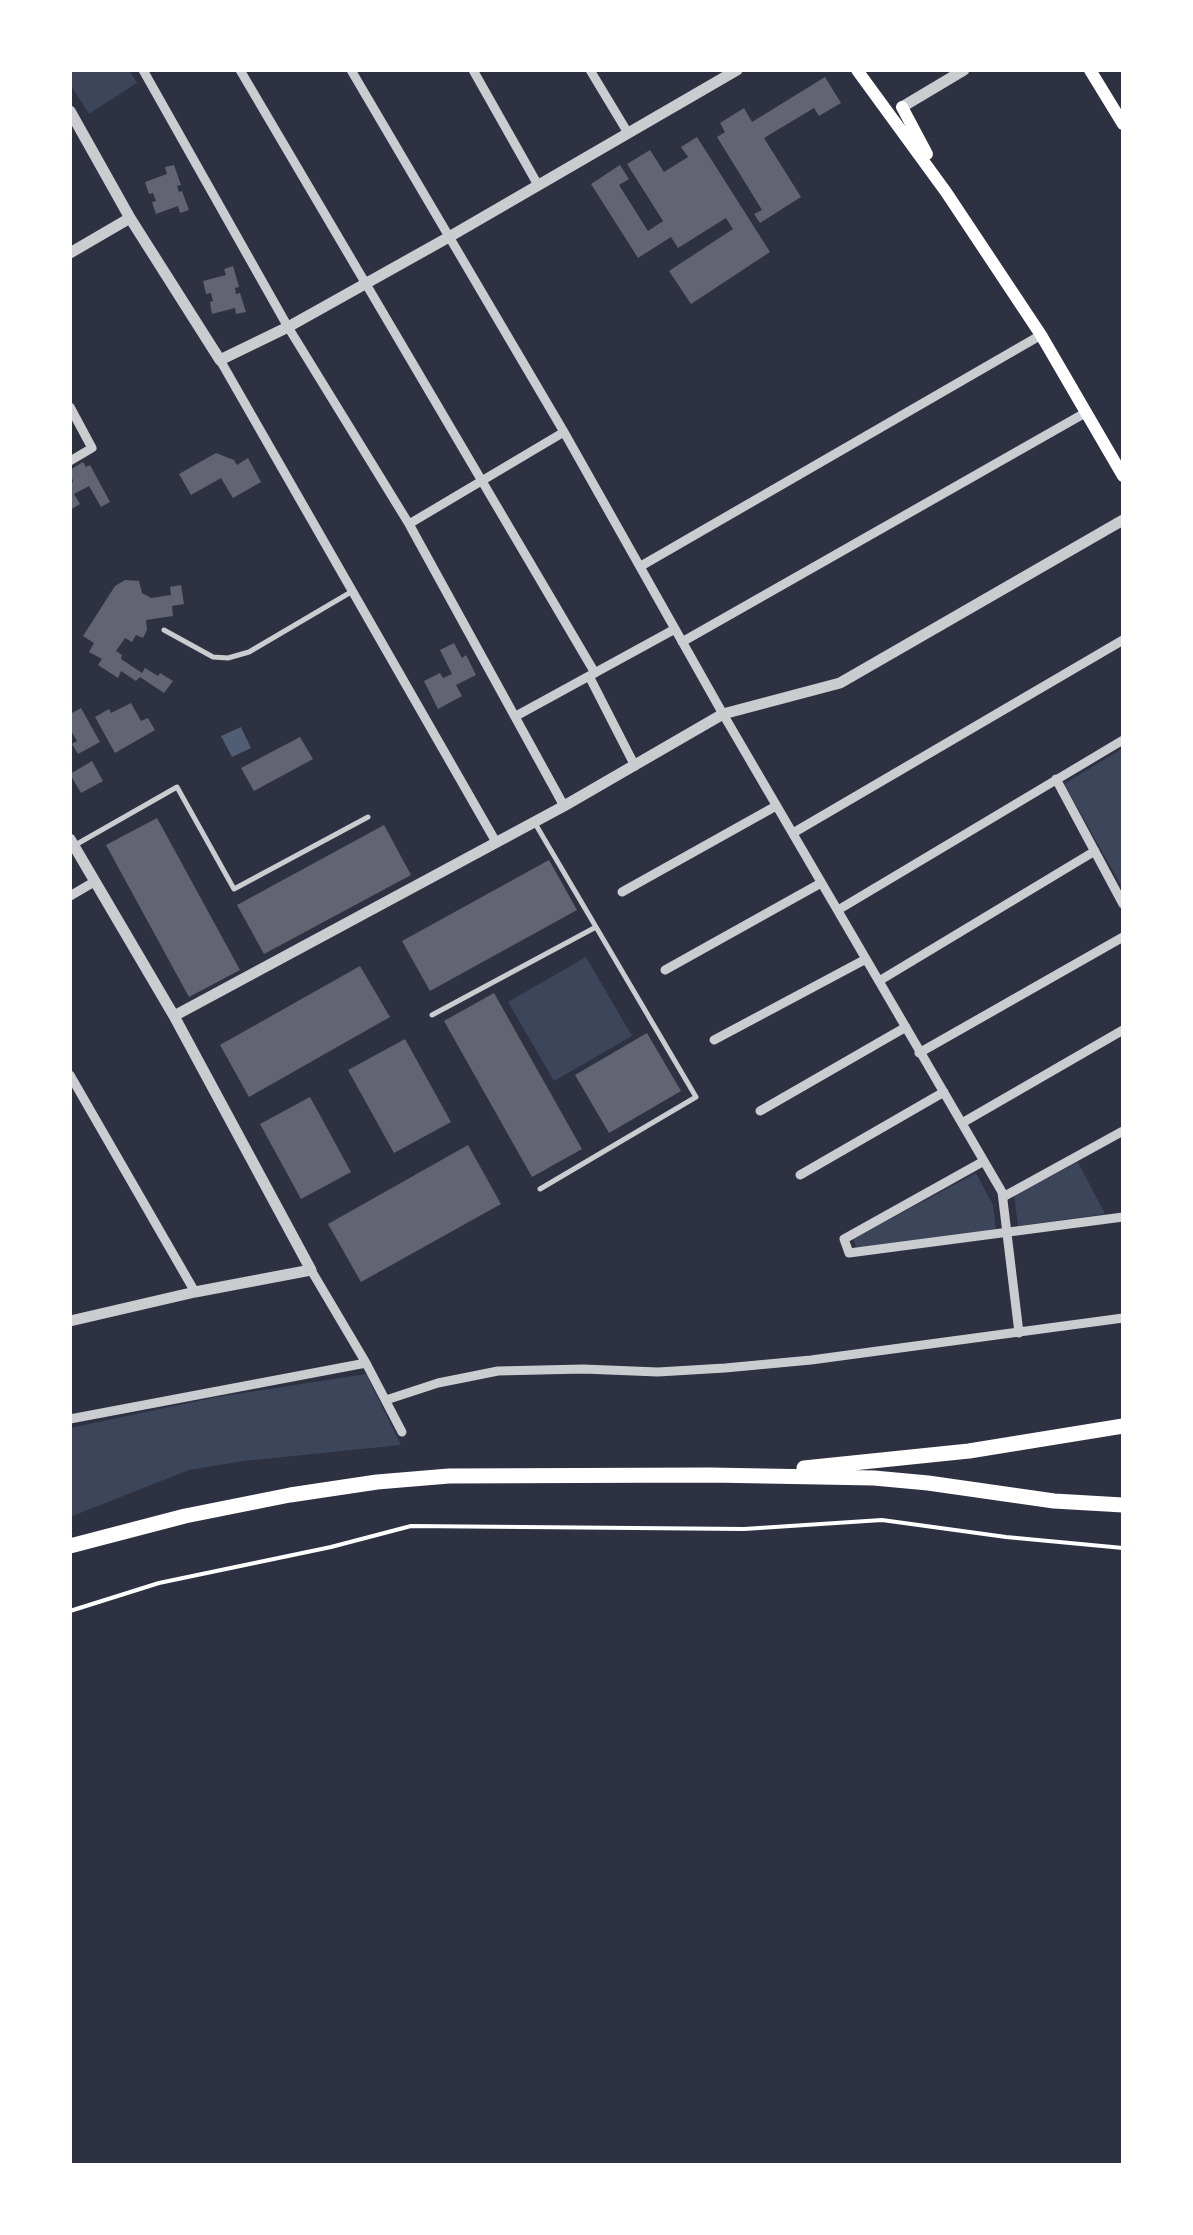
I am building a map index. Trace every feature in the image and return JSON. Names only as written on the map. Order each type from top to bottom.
[{"type":"highway","points":[[710,1474],[921,1457],[1123,1426]]},
{"type":"highway","points":[[70,1546],[137,1527],[290,1494],[377,1482],[492,1475],[710,1474],[888,1479],[1037,1499],[1123,1505]]},
{"type":"main road","points":[[858,70],[946,192],[1041,335],[1123,476]]},
{"type":"main road","points":[[1090,70],[1123,124]]},
{"type":"main road","points":[[902,107],[946,192]]},
{"type":"street","points":[[143,70],[288,327],[408,524],[564,806]]},
{"type":"street","points":[[240,70],[592,674],[635,766]]},
{"type":"street","points":[[350,70],[564,432],[776,806],[1002,1192],[1019,1332]]},
{"type":"street","points":[[473,70],[538,184]]},
{"type":"street","points":[[590,70],[628,133]]},
{"type":"street","points":[[220,360],[288,327],[449,237],[628,133],[713,75],[737,70]]},
{"type":"street","points":[[902,107],[964,70]]},
{"type":"street","points":[[70,111],[130,218],[220,360],[496,842]]},
{"type":"street","points":[[70,253],[130,218]]},
{"type":"street","points":[[641,566],[1041,335]]},
{"type":"street","points":[[70,407],[92,448],[70,461]]},
{"type":"street","points":[[682,642],[1084,413]]},
{"type":"street","points":[[408,524],[564,432]]},
{"type":"street","points":[[174,1016],[535,822],[723,714],[840,683],[1123,520]]},
{"type":"street","points":[[516,716],[675,629]]},
{"type":"street","points":[[793,834],[1123,640]]},
{"type":"street","points":[[838,910],[1123,740]]},
{"type":"street","points":[[1056,779],[1123,904]]},
{"type":"street","points":[[622,892],[776,806]]},
{"type":"street","points":[[72,842],[174,1016],[402,1432]]},
{"type":"street","points":[[879,982],[1096,852]]},
{"type":"street","points":[[70,896],[94,882]]},
{"type":"street","points":[[665,970],[822,883]]},
{"type":"street","points":[[920,1053],[1123,937]]},
{"type":"street","points":[[714,1040],[866,959]]},
{"type":"street","points":[[760,1111],[906,1027]]},
{"type":"street","points":[[962,1123],[1123,1030]]},
{"type":"street","points":[[70,1074],[195,1292]]},
{"type":"street","points":[[800,1175],[944,1092]]},
{"type":"street","points":[[1003,1198],[1123,1131]]},
{"type":"street","points":[[984,1161],[844,1238],[849,1253],[1123,1217]]},
{"type":"street","points":[[70,1320],[311,1270]]},
{"type":"street","points":[[386,1400],[498,1372],[725,1368],[1123,1318]]},
{"type":"street","points":[[70,1419],[366,1363]]},
{"type":"lane","points":[[164,630],[213,658],[228,658],[249,652],[352,591]]},
{"type":"lane","points":[[72,842],[177,788],[234,889],[368,817]]},
{"type":"lane","points":[[535,822],[696,1097],[540,1189]]},
{"type":"lane","points":[[432,1015],[596,927]]},
{"type":"path","points":[[70,1611],[160,1583],[411,1526],[744,1529],[882,1520],[1123,1548]]},
{"type":"shaded area","points":[[70,70],[129,70],[137,83],[89,114],[70,84]]},
{"type":"shaded area","points":[[241,727],[251,748],[232,757],[221,736]]},
{"type":"shaded area","points":[[1123,748],[1123,889],[1064,784]]},
{"type":"shaded area","points":[[586,957],[632,1036],[554,1081],[508,1002]]},
{"type":"shaded area","points":[[1078,1162],[1105,1214],[1018,1226],[1014,1195]]},
{"type":"shaded area","points":[[976,1173],[993,1205],[996,1229],[857,1248],[853,1239]]},
{"type":"shaded area","points":[[366,1374],[401,1445],[189,1470],[70,1517],[70,1428],[217,1397]]},
{"type":"building","points":[[825,77],[841,103],[819,116],[814,108],[764,138],[801,197],[760,223],[754,214],[762,210],[717,137],[725,132],[720,123],[744,108],[752,122]]},
{"type":"building","points":[[697,137],[770,252],[691,304],[669,271],[733,229],[726,218],[678,248],[671,237],[638,258],[591,184],[620,165],[629,179],[619,185],[648,231],[663,221],[627,164],[650,150],[664,172],[688,157],[681,147]]},
{"type":"building","points":[[174,165],[181,185],[177,186],[179,192],[182,191],[189,210],[180,213],[178,206],[156,214],[152,202],[156,201],[145,182],[167,174],[165,167]]},
{"type":"building","points":[[233,266],[239,287],[235,288],[236,294],[240,293],[246,312],[236,314],[235,308],[212,314],[211,293],[206,294],[203,281],[226,275],[224,269]]},
{"type":"building","points":[[216,453],[237,465],[248,458],[261,482],[233,498],[221,478],[191,495],[179,474]]},
{"type":"building","points":[[83,462],[86,467],[90,465],[110,502],[101,507],[89,486],[74,494],[80,504],[70,510],[70,470]]},
{"type":"building","points":[[125,580],[139,581],[142,593],[151,598],[171,595],[170,587],[181,585],[184,604],[172,606],[173,616],[146,620],[143,638],[136,635],[132,642],[125,638],[116,651],[142,673],[145,668],[173,681],[164,693],[140,677],[136,681],[121,671],[118,678],[98,665],[102,659],[89,652],[94,643],[83,636],[115,586]]},
{"type":"building","points":[[454,643],[462,658],[466,655],[476,675],[456,685],[462,696],[438,709],[424,681],[440,673],[443,678],[452,674],[440,650]]},
{"type":"building","points":[[131,703],[141,721],[148,718],[155,730],[115,753],[95,717]]},
{"type":"building","points":[[81,708],[100,742],[78,754],[72,744],[77,741],[70,729],[70,714]]},
{"type":"building","points":[[300,737],[313,759],[254,791],[241,768]]},
{"type":"building","points":[[92,761],[103,781],[81,793],[70,774]]},
{"type":"building","points":[[157,818],[240,970],[189,997],[106,845]]},
{"type":"building","points":[[384,825],[411,875],[264,954],[237,905]]},
{"type":"building","points":[[549,860],[577,910],[430,991],[402,941]]},
{"type":"building","points":[[360,966],[390,1017],[249,1097],[220,1045]]},
{"type":"building","points":[[494,993],[582,1149],[532,1177],[444,1021]]},
{"type":"building","points":[[647,1033],[681,1091],[609,1133],[575,1075]]},
{"type":"building","points":[[405,1039],[451,1122],[394,1153],[348,1070]]},
{"type":"building","points":[[310,1097],[351,1172],[301,1199],[260,1124]]},
{"type":"building","points":[[468,1145],[501,1204],[361,1282],[328,1224]]}]
